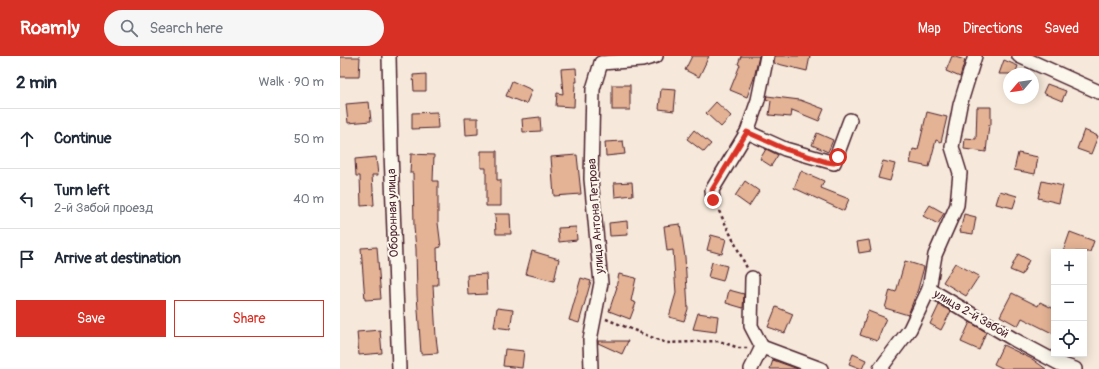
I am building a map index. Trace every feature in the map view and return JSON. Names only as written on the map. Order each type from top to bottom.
[{"type":"street","name":"Оборонная улица","points":[[389,56],[399,369]]},
{"type":"street","points":[[597,60],[642,60],[656,56]]},
{"type":"street","points":[[713,200],[712,190],[747,132],[758,100],[767,56]]},
{"type":"street","points":[[929,289],[935,255],[957,204],[960,172],[952,147],[960,104],[975,56]]},
{"type":"street","points":[[1019,56],[1099,92]]},
{"type":"street","name":"улица Антона Петрова","points":[[591,369],[590,340],[601,283],[591,179],[593,89],[597,60]]},
{"type":"street","points":[[747,132],[785,149],[834,163],[850,120]]},
{"type":"street","points":[[752,278],[750,326],[762,347],[821,369]]},
{"type":"street","name":"улица 2-й Забой","points":[[880,369],[910,329],[929,289],[1015,340],[1060,364],[1075,369]]},
{"type":"street","points":[[751,369],[762,347]]},
{"type":"path","points":[[713,200],[752,278]]},
{"type":"path","points":[[594,314],[666,343],[719,341],[739,348],[762,347]]},
{"type":"building","points":[[692,56],[709,56],[699,77],[685,70]]},
{"type":"building","points":[[741,56],[759,56],[754,78],[747,97],[730,90],[740,65],[738,64]]},
{"type":"building","points":[[775,56],[810,56],[807,71],[774,63]]},
{"type":"building","points":[[952,56],[965,60],[960,77],[946,71]]},
{"type":"building","points":[[340,57],[360,57],[359,77],[340,77]]},
{"type":"building","points":[[1004,60],[1018,66],[1017,68],[1003,68],[1003,74],[999,74]]},
{"type":"building","points":[[576,68],[577,82],[575,82],[574,107],[556,106],[557,93],[563,94],[561,69]]},
{"type":"building","points":[[426,74],[426,91],[414,91],[413,75]]},
{"type":"building","points":[[512,81],[532,90],[526,104],[506,96]]},
{"type":"building","points":[[1047,84],[1066,91],[1062,101],[1043,93]]},
{"type":"building","points":[[612,85],[630,85],[630,110],[612,110]]},
{"type":"building","points":[[661,89],[676,90],[674,111],[659,109]]},
{"type":"building","points":[[767,96],[800,100],[824,109],[819,121],[792,110],[791,117],[769,115],[771,101],[766,99]]},
{"type":"building","points":[[369,102],[371,121],[348,123],[346,104]]},
{"type":"building","points":[[716,102],[731,116],[721,127],[706,113]]},
{"type":"building","points":[[977,107],[991,107],[991,125],[989,125],[986,152],[964,149],[965,138],[976,139]]},
{"type":"building","points":[[437,112],[438,128],[412,129],[412,113]]},
{"type":"building","points":[[927,112],[947,117],[941,142],[936,140],[929,167],[910,163],[913,149],[918,150]]},
{"type":"building","points":[[540,117],[541,131],[523,132],[522,119]]},
{"type":"building","points":[[465,118],[478,118],[478,134],[466,135]]},
{"type":"building","points":[[694,130],[711,144],[704,152],[687,139]]},
{"type":"building","points":[[1084,130],[1098,136],[1091,154],[1077,149]]},
{"type":"building","points":[[817,133],[833,140],[828,152],[812,145]]},
{"type":"building","points":[[623,141],[625,154],[606,156],[605,142]]},
{"type":"building","points":[[766,149],[778,155],[771,166],[760,159]]},
{"type":"building","points":[[481,151],[497,151],[497,180],[501,180],[501,206],[486,206],[486,168],[481,168]]},
{"type":"building","points":[[1018,153],[1038,157],[1035,174],[1014,170]]},
{"type":"building","points":[[411,154],[434,155],[433,181],[438,181],[438,223],[441,247],[437,248],[438,285],[433,285],[438,353],[421,354],[417,295],[413,173],[410,173]]},
{"type":"building","points":[[577,155],[581,194],[554,196],[551,157]]},
{"type":"building","points":[[376,157],[378,175],[372,175],[374,205],[361,206],[360,176],[356,176],[355,159]]},
{"type":"building","points":[[883,161],[895,164],[890,181],[878,178]]},
{"type":"building","points":[[801,171],[824,181],[821,188],[849,199],[844,211],[794,188]]},
{"type":"building","points":[[745,181],[759,191],[749,206],[735,196]]},
{"type":"building","points":[[1042,181],[1063,186],[1059,203],[1038,198]]},
{"type":"building","points":[[632,182],[633,195],[615,197],[614,183]]},
{"type":"building","points":[[1000,191],[1017,196],[1013,208],[996,204]]},
{"type":"building","points":[[930,205],[944,213],[938,224],[923,216]]},
{"type":"building","points":[[495,214],[510,214],[511,234],[496,234]]},
{"type":"building","points":[[964,214],[976,217],[973,234],[960,232]]},
{"type":"building","points":[[627,221],[628,235],[610,236],[609,223]]},
{"type":"building","points":[[680,224],[685,257],[688,309],[684,321],[669,317],[676,293],[673,250],[667,251],[664,226]]},
{"type":"building","points":[[576,227],[577,240],[559,242],[558,228]]},
{"type":"building","points":[[1070,232],[1094,241],[1090,252],[1087,252],[1087,249],[1064,249]]},
{"type":"building","points":[[711,235],[726,239],[722,254],[707,250]]},
{"type":"building","points":[[869,240],[871,251],[859,253],[857,242]]},
{"type":"building","points":[[377,247],[381,299],[365,300],[361,248]]},
{"type":"building","points":[[532,251],[559,259],[554,281],[526,274]]},
{"type":"building","points":[[1018,254],[1029,260],[1022,275],[1010,270]]},
{"type":"building","points":[[905,261],[924,267],[918,289],[908,315],[885,308],[890,290],[896,292]]},
{"type":"building","points":[[712,262],[727,266],[723,281],[708,277]]},
{"type":"building","points":[[955,263],[979,276],[966,296],[943,282]]},
{"type":"building","points":[[486,274],[487,294],[468,295],[467,275]]},
{"type":"building","points":[[619,274],[636,278],[631,301],[636,303],[630,319],[609,311],[617,287]]},
{"type":"building","points":[[581,278],[591,281],[579,323],[569,320]]},
{"type":"building","points":[[729,290],[744,294],[743,308],[726,303]]},
{"type":"building","points":[[1012,293],[1038,306],[1040,302],[1051,308],[1051,332],[1022,318],[1018,326],[1000,316]]},
{"type":"building","points":[[939,305],[951,311],[941,330],[930,324]]},
{"type":"building","points":[[776,307],[793,314],[785,333],[768,327]]},
{"type":"building","points":[[497,308],[513,310],[510,329],[494,327]]},
{"type":"building","points":[[868,311],[886,318],[877,341],[860,335]]},
{"type":"building","points":[[698,313],[718,316],[716,332],[693,329]]},
{"type":"building","points":[[970,322],[986,332],[979,350],[961,342]]},
{"type":"building","points":[[380,330],[382,353],[359,355],[357,332]]},
{"type":"building","points":[[598,341],[628,341],[622,354],[598,343]]},
{"type":"building","points":[[1003,345],[1032,359],[1046,369],[1004,369],[994,364]]},
{"type":"building","points":[[505,349],[524,351],[522,368],[503,366]]},
{"type":"building","points":[[853,354],[866,360],[862,369],[849,364]]},
{"type":"building","points":[[773,360],[798,369],[770,369]]},
{"type":"route","points":[[713,200],[712,190],[747,132],[785,149],[827,162],[834,163],[838,157]]}]
